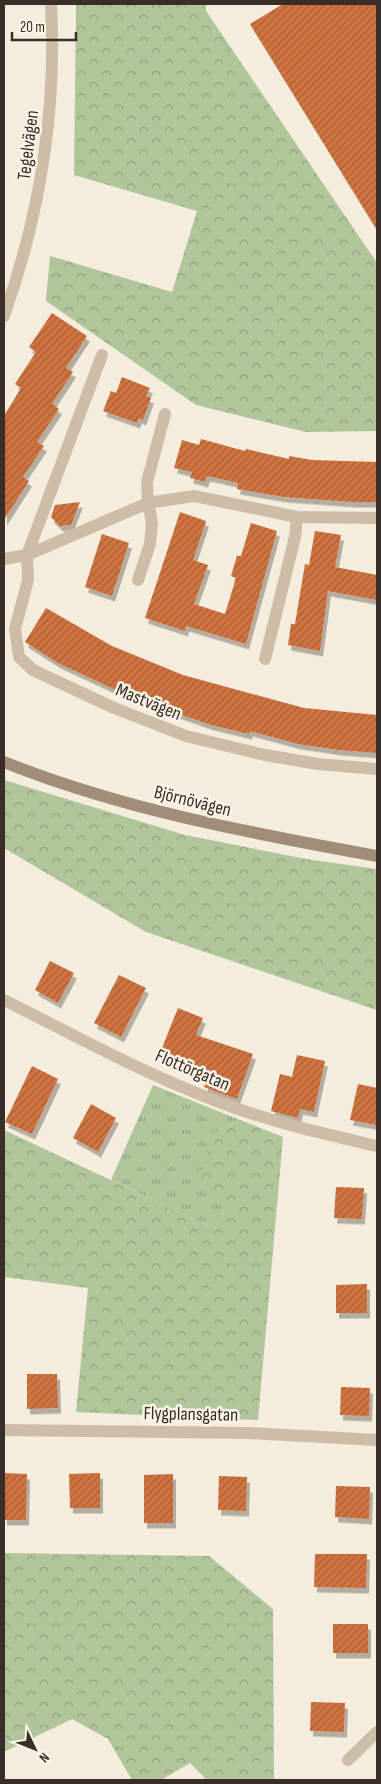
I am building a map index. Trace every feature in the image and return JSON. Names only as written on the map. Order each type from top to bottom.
[{"type":"main road","name":"Björnövägen","points":[[4,762],[119,800],[235,830],[377,856]]},
{"type":"street","name":"Tegelvägen","points":[[4,316],[17,279],[39,196],[46,154],[52,85],[51,4]]},
{"type":"street","name":"Mastvägen","points":[[102,354],[26,555],[28,580],[15,629],[19,657],[33,670],[114,708],[186,736],[265,755],[318,764],[377,769]]},
{"type":"street","points":[[138,580],[150,544],[152,523],[148,503],[147,482],[166,414]]},
{"type":"street","points":[[4,559],[26,555],[148,503],[194,496],[297,517],[377,518]]},
{"type":"street","points":[[265,659],[297,517]]},
{"type":"street","name":"Flottörgatan","points":[[4,1000],[158,1076],[237,1108],[305,1130],[377,1146]]},
{"type":"street","name":"Flygplansgatan","points":[[4,1430],[248,1433],[377,1440]]},
{"type":"street","points":[[348,1760],[377,1732]]},
{"type":"green space","points":[[76,4],[206,4],[206,11],[377,263],[377,431],[306,432],[196,405],[46,301],[50,256],[172,292],[197,211],[74,175]]},
{"type":"green space","points":[[4,780],[185,835],[306,859],[377,869],[377,1010],[146,932],[4,848]]},
{"type":"green space","points":[[153,1085],[240,1120],[213,1134],[225,1208],[215,1229],[111,1180]]},
{"type":"green space","points":[[240,1120],[283,1137],[258,1420],[76,1412],[88,1288],[4,1277],[4,1130],[215,1229],[225,1208],[200,1174],[213,1134]]},
{"type":"green space","points":[[4,1553],[209,1556],[273,1609],[274,1780],[207,1780],[190,1763],[161,1780],[132,1780],[108,1739],[72,1719],[4,1752]]},
{"type":"building","points":[[283,4],[377,4],[377,230],[250,24]]},
{"type":"building","points":[[52,313],[87,336],[66,368],[73,372],[52,404],[59,409],[37,442],[44,446],[23,477],[29,481],[4,520],[4,416],[21,388],[15,384],[36,352],[29,347]]},
{"type":"building","points":[[122,377],[150,388],[146,396],[151,398],[143,420],[139,418],[137,423],[103,411],[111,391],[116,393]]},
{"type":"building","points":[[201,439],[245,451],[246,449],[289,459],[289,456],[312,460],[377,462],[377,502],[284,497],[237,489],[238,483],[207,476],[205,482],[190,478],[192,472],[174,468],[182,440],[199,445]]},
{"type":"building","points":[[80,502],[71,525],[60,526],[51,517],[55,505]]},
{"type":"building","points":[[180,512],[206,521],[193,560],[208,565],[194,604],[225,614],[236,578],[231,576],[237,556],[241,556],[251,523],[277,531],[246,644],[186,626],[185,631],[145,618]]},
{"type":"building","points":[[315,531],[341,535],[335,567],[377,575],[377,600],[328,591],[320,651],[288,645],[291,624],[295,624],[305,564],[309,565]]},
{"type":"building","points":[[102,534],[129,543],[112,596],[85,587]]},
{"type":"building","points":[[46,608],[112,646],[183,675],[304,708],[377,715],[377,753],[298,744],[250,731],[249,734],[211,725],[133,698],[58,663],[25,642]]},
{"type":"building","points":[[50,961],[74,973],[58,1003],[35,990]]},
{"type":"building","points":[[119,975],[146,988],[121,1037],[94,1023]]},
{"type":"building","points":[[178,1008],[203,1018],[196,1035],[253,1054],[237,1099],[204,1087],[209,1073],[160,1053]]},
{"type":"building","points":[[297,1055],[325,1061],[314,1112],[300,1109],[298,1118],[271,1111],[280,1074],[292,1077]]},
{"type":"building","points":[[32,1066],[58,1079],[32,1134],[5,1122]]},
{"type":"building","points":[[358,1084],[377,1088],[377,1125],[350,1120]]},
{"type":"building","points":[[91,1104],[116,1118],[98,1152],[73,1138]]},
{"type":"building","points":[[336,1187],[364,1188],[362,1219],[334,1218]]},
{"type":"building","points":[[367,1284],[367,1313],[336,1313],[336,1285]]},
{"type":"building","points":[[27,1374],[57,1374],[58,1408],[27,1409]]},
{"type":"building","points":[[341,1387],[370,1388],[369,1416],[340,1415]]},
{"type":"building","points":[[4,1473],[27,1474],[26,1520],[4,1520]]},
{"type":"building","points":[[100,1473],[100,1508],[70,1508],[69,1474]]},
{"type":"building","points":[[173,1474],[173,1523],[144,1523],[144,1475]]},
{"type":"building","points":[[219,1476],[247,1477],[246,1511],[218,1510]]},
{"type":"building","points":[[336,1486],[370,1487],[369,1519],[335,1517]]},
{"type":"building","points":[[315,1554],[367,1554],[366,1588],[314,1587]]},
{"type":"building","points":[[333,1624],[368,1624],[368,1653],[333,1653]]},
{"type":"building","points":[[311,1702],[345,1703],[344,1732],[310,1731]]}]
